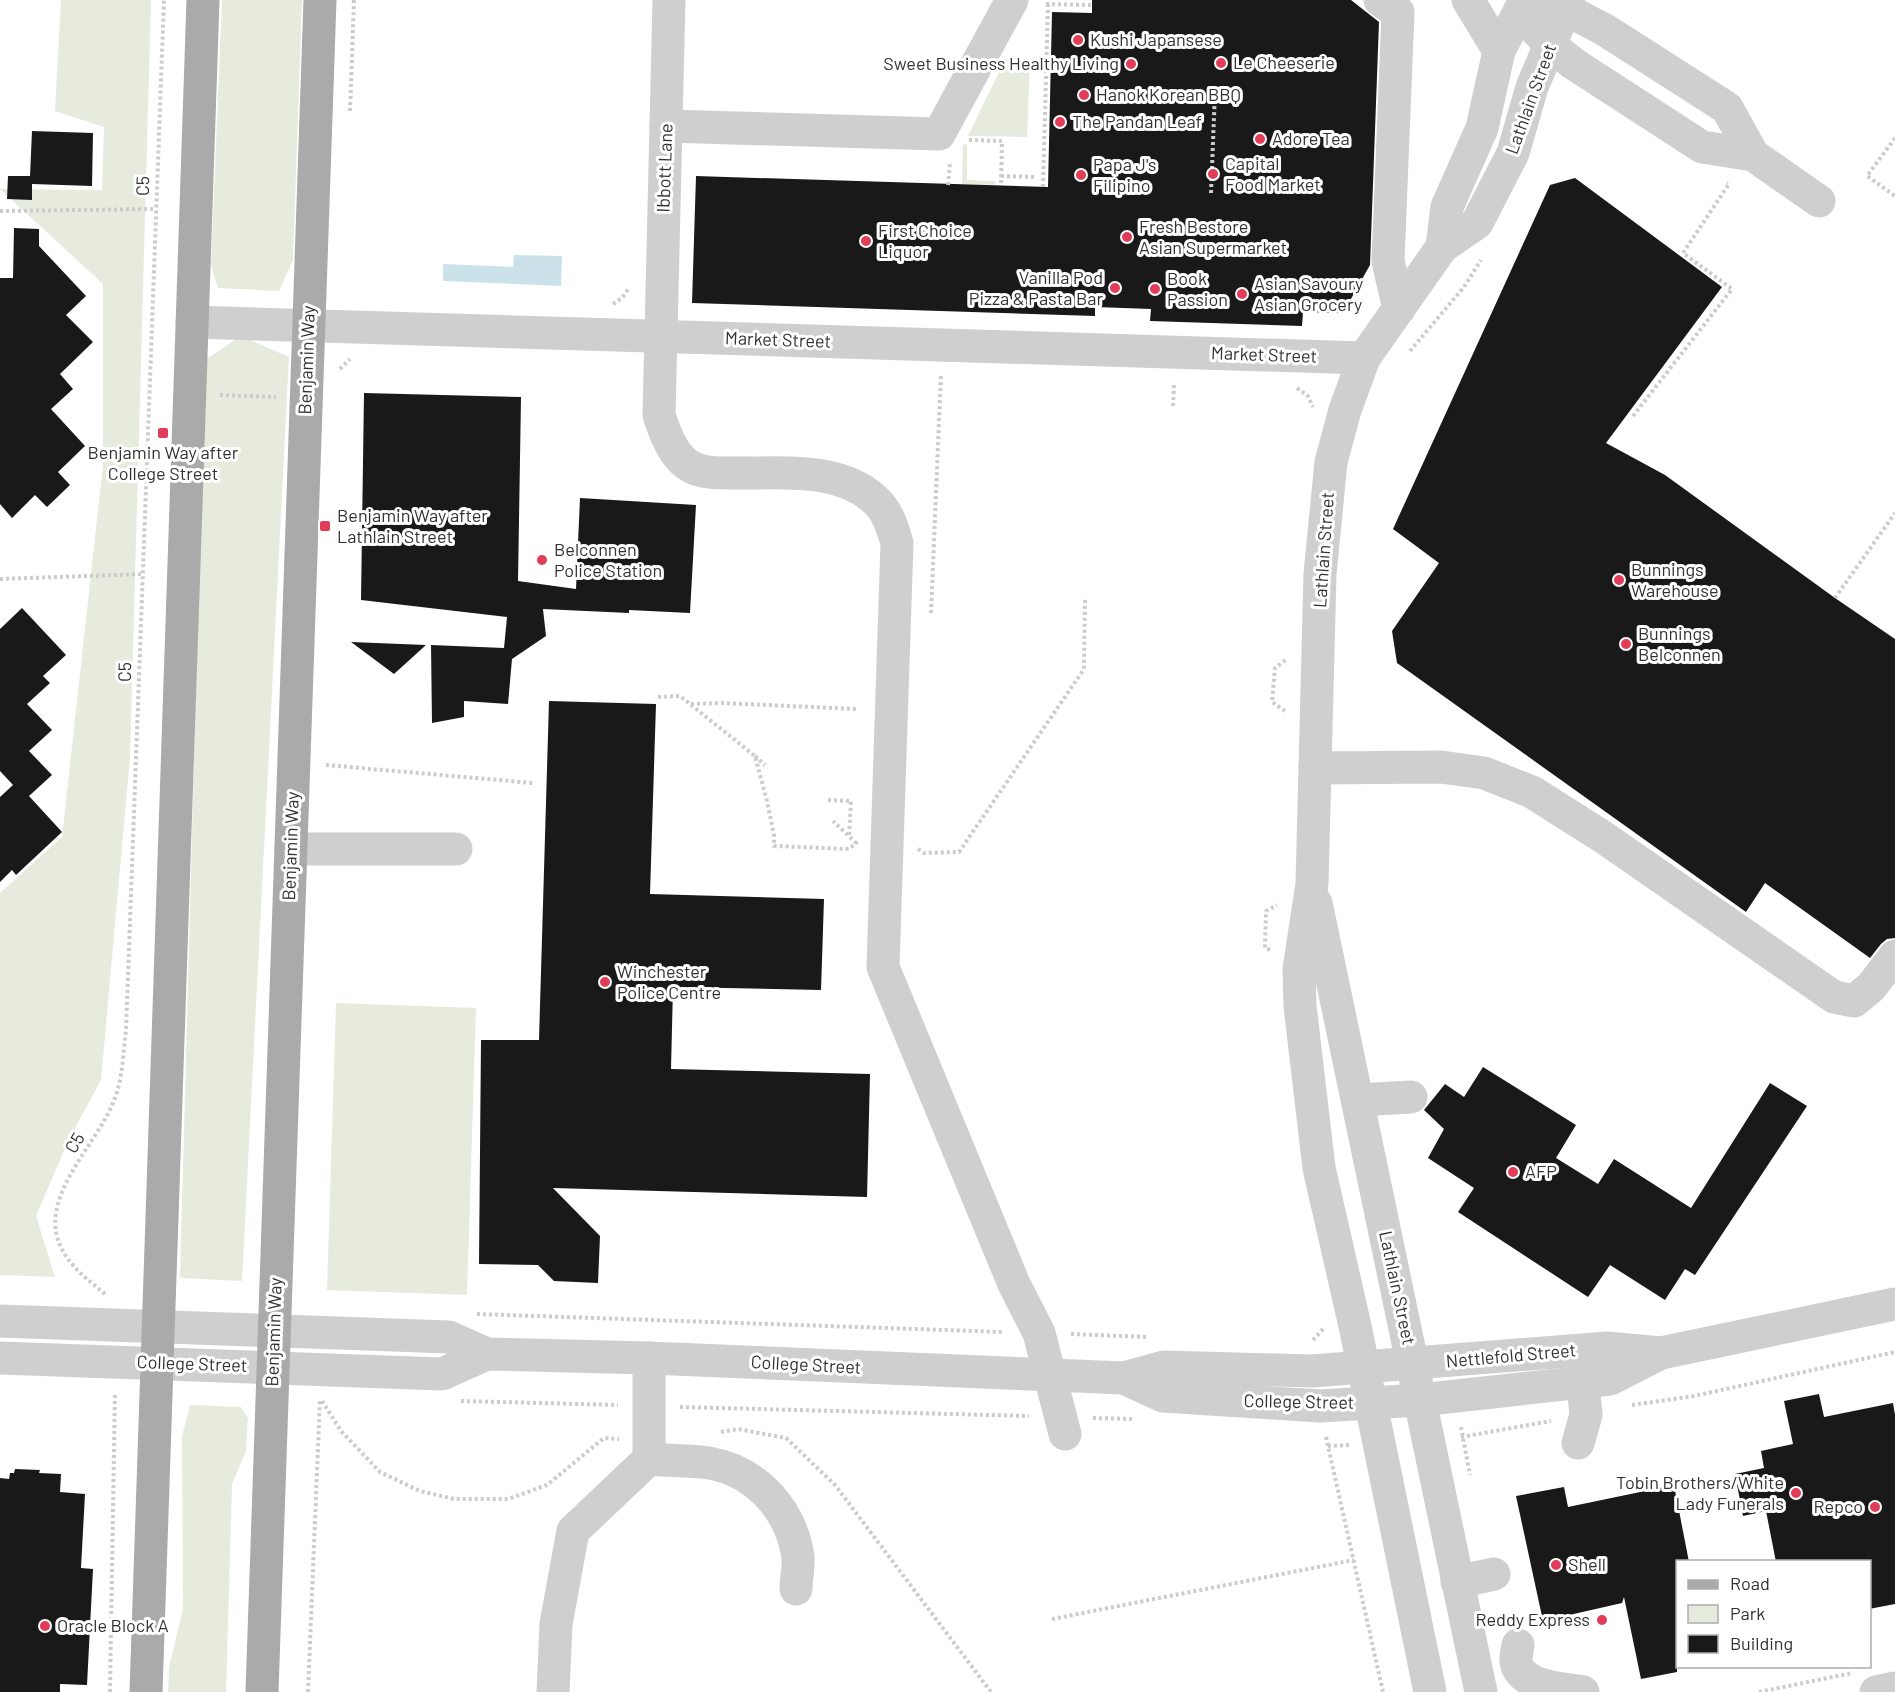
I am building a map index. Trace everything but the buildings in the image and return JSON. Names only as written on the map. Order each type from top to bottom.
[{"type":"main road","points":[[146,1692],[203,0]]},
{"type":"main road","name":"Benjamin Way","points":[[262,1692],[320,0]]},
{"type":"street","name":"Ibbott Lane","points":[[669,0],[659,415],[670,444],[682,460],[702,473],[810,475],[840,479],[864,490],[881,506],[889,520],[897,543],[872,844],[883,967],[1014,1284],[1039,1333],[1063,1425]]},
{"type":"street","points":[[666,126],[939,134],[1012,0]]},
{"type":"street","points":[[1380,0],[1398,12],[1388,261],[1399,309]]},
{"type":"street","points":[[1468,0],[1499,51]]},
{"type":"street","points":[[1522,5],[1567,4],[1727,108],[1753,155]]},
{"type":"street","name":"Lathlain Street","points":[[1430,1692],[1319,1168],[1302,1018],[1299,969],[1312,884],[1320,574],[1331,462],[1345,410],[1364,358],[1442,247],[1478,223],[1513,153],[1532,87],[1567,4]]},
{"type":"street","points":[[1522,5],[1550,45],[1574,64],[1701,147],[1753,155],[1820,201]]},
{"type":"street","name":"Lathlain Street","points":[[1442,247],[1447,207],[1482,128],[1499,51],[1522,5]]},
{"type":"street","name":"Market Street","points":[[192,322],[1364,358]]},
{"type":"street","points":[[1315,768],[1441,767],[1484,773],[1532,792],[1603,837],[1834,997],[1854,1001],[1871,987],[1895,956]]},
{"type":"street","points":[[291,849],[456,849]]},
{"type":"street","name":"Lathlain Street","points":[[1312,884],[1481,1692]]},
{"type":"street","points":[[1358,1100],[1411,1097]]},
{"type":"street","name":"Nettlefold Street","points":[[1370,1404],[1610,1379],[1661,1353],[1895,1304]]},
{"type":"street","name":"College Street","points":[[0,1321],[449,1337],[487,1354],[649,1358],[1050,1376],[1124,1378],[1164,1367],[1312,1371],[1362,1368]]},
{"type":"street","name":"Nettlefold Street","points":[[1362,1368],[1607,1348],[1661,1353]]},
{"type":"street","name":"College Street","points":[[0,1358],[442,1374],[487,1354]]},
{"type":"street","points":[[553,1692],[556,1624],[573,1532],[649,1459],[649,1358]]},
{"type":"street","name":"College Street","points":[[1124,1378],[1163,1396],[1320,1406],[1370,1404]]},
{"type":"street","points":[[1578,1443],[1586,1415],[1583,1382]]},
{"type":"street","points":[[649,1459],[710,1464],[741,1473],[771,1496],[782,1511],[790,1528],[798,1558],[796,1589]]},
{"type":"street","points":[[1458,1582],[1494,1574]]},
{"type":"street","points":[[1518,1645],[1516,1657],[1518,1667],[1527,1677],[1539,1683],[1583,1692]]},
{"type":"street","points":[[1869,1682],[1895,1688]]},
{"type":"path","name":"C5","points":[[108,1297],[68,1259],[58,1240],[55,1217],[56,1206],[63,1188],[112,1105],[120,1076],[126,1030],[164,0]]},
{"type":"path","points":[[1043,187],[1047,124],[1048,4],[1079,2],[1092,5]]},
{"type":"path","points":[[1211,194],[1215,91]]},
{"type":"path","points":[[1895,138],[1867,176],[1895,196]]},
{"type":"path","points":[[965,139],[1002,141],[1001,186]]},
{"type":"path","points":[[948,185],[950,160]]},
{"type":"path","points":[[1001,176],[1037,177]]},
{"type":"path","points":[[1633,416],[1732,289],[1683,253],[1729,184],[1720,178]]},
{"type":"path","points":[[0,211],[156,209]]},
{"type":"path","points":[[1407,355],[1464,287],[1485,253]]},
{"type":"path","points":[[931,613],[942,370]]},
{"type":"path","points":[[1173,406],[1174,384]]},
{"type":"path","points":[[149,394],[306,398]]},
{"type":"path","points":[[1835,598],[1895,513]]},
{"type":"path","points":[[0,579],[143,574]]},
{"type":"path","points":[[754,756],[767,801],[774,846],[849,849],[872,844],[914,846],[924,853],[959,852],[1084,669],[1085,598]]},
{"type":"path","points":[[658,697],[680,696],[765,765]]},
{"type":"path","points":[[691,704],[721,703],[857,709]]},
{"type":"path","points":[[326,765],[533,783]]},
{"type":"path","points":[[828,800],[850,801],[849,836]]},
{"type":"path","points":[[833,821],[849,836],[872,844]]},
{"type":"path","points":[[469,1313],[1039,1333]]},
{"type":"path","points":[[1306,1343],[1314,1340],[1326,1326]]},
{"type":"path","points":[[1694,1396],[1895,1352]]},
{"type":"path","points":[[110,1692],[115,1391]]},
{"type":"path","points":[[320,1397],[332,1398]]},
{"type":"path","points":[[320,1397],[341,1431],[380,1472],[420,1491],[454,1499],[508,1499],[547,1485],[604,1438]]},
{"type":"path","points":[[309,1692],[320,1397]]},
{"type":"path","points":[[461,1401],[649,1406],[1063,1425],[1144,1419]]},
{"type":"path","points":[[718,1433],[738,1429],[786,1438],[835,1485],[991,1692]]},
{"type":"path","points":[[1326,1435],[1383,1692]]},
{"type":"path","points":[[1052,1619],[1354,1560]]},
{"type":"path","points":[[1759,1692],[1869,1682]]},
{"type":"green space","points":[[61,0],[151,0],[130,758],[101,1080],[69,1139],[36,1216],[55,1277],[0,1275],[0,893],[62,837],[103,465],[103,284],[0,189],[102,190],[104,127],[55,111]]},
{"type":"green space","points":[[222,0],[302,0],[293,260],[279,291],[218,288],[211,265]]},
{"type":"green space","points":[[1005,60],[1030,61],[1027,137],[968,136]]},
{"type":"green space","points":[[963,144],[967,145],[967,180],[995,181],[995,185],[962,184]]},
{"type":"green space","points":[[241,336],[289,357],[242,1281],[180,1278],[205,360]]},
{"type":"green space","points":[[336,1003],[476,1008],[467,1295],[327,1290]]},
{"type":"green space","points":[[190,1405],[241,1407],[248,1418],[246,1451],[232,1484],[226,1692],[168,1692],[169,1667],[183,1609],[182,1436]]},
{"type":"water","points":[[514,255],[562,256],[561,286],[443,281],[443,264],[513,267]]},
{"type":"place","name":"Kushi Japansese","points":[[1078,40]]},
{"type":"place","name":"Le Cheeserie","points":[[1221,63]]},
{"type":"place","name":"Sweet Business Healthy Living","points":[[1131,64]]},
{"type":"place","name":"Hanok Korean BBQ","points":[[1084,95]]},
{"type":"place","name":"The Pandan Leaf","points":[[1060,122]]},
{"type":"place","name":"Adore Tea","points":[[1260,139]]},
{"type":"place","name":"Capital Food Market","points":[[1213,174]]},
{"type":"place","name":"Papa J's Filipino","points":[[1081,175]]},
{"type":"place","name":"Fresh Bestore Asian Supermarket","points":[[1127,237]]},
{"type":"place","name":"First Choice Liquor","points":[[866,241]]},
{"type":"place","name":"Vanilla Pod Pizza & Pasta Bar","points":[[1115,288]]},
{"type":"place","name":"Book Passion","points":[[1155,289]]},
{"type":"place","name":"Asian Savoury Asian Grocery","points":[[1242,294]]},
{"type":"place","name":"Benjamin Way after College Street","points":[[163,433]]},
{"type":"place","name":"Benjamin Way after Lathlain Street","points":[[325,526]]},
{"type":"place","name":"Belconnen Police Station","points":[[542,560]]},
{"type":"place","name":"Bunnings Warehouse","points":[[1619,580]]},
{"type":"place","name":"Bunnings Belconnen","points":[[1626,644]]},
{"type":"place","name":"Winchester Police Centre","points":[[605,982]]},
{"type":"place","name":"AFP","points":[[1513,1172]]},
{"type":"place","name":"Tobin Brothers/White Lady Funerals","points":[[1796,1493]]},
{"type":"place","name":"Repco","points":[[1875,1507]]},
{"type":"place","name":"Shell","points":[[1556,1565]]},
{"type":"place","name":"Reddy Express","points":[[1602,1620]]},
{"type":"place","name":"Oracle Block A","points":[[45,1626]]}]
